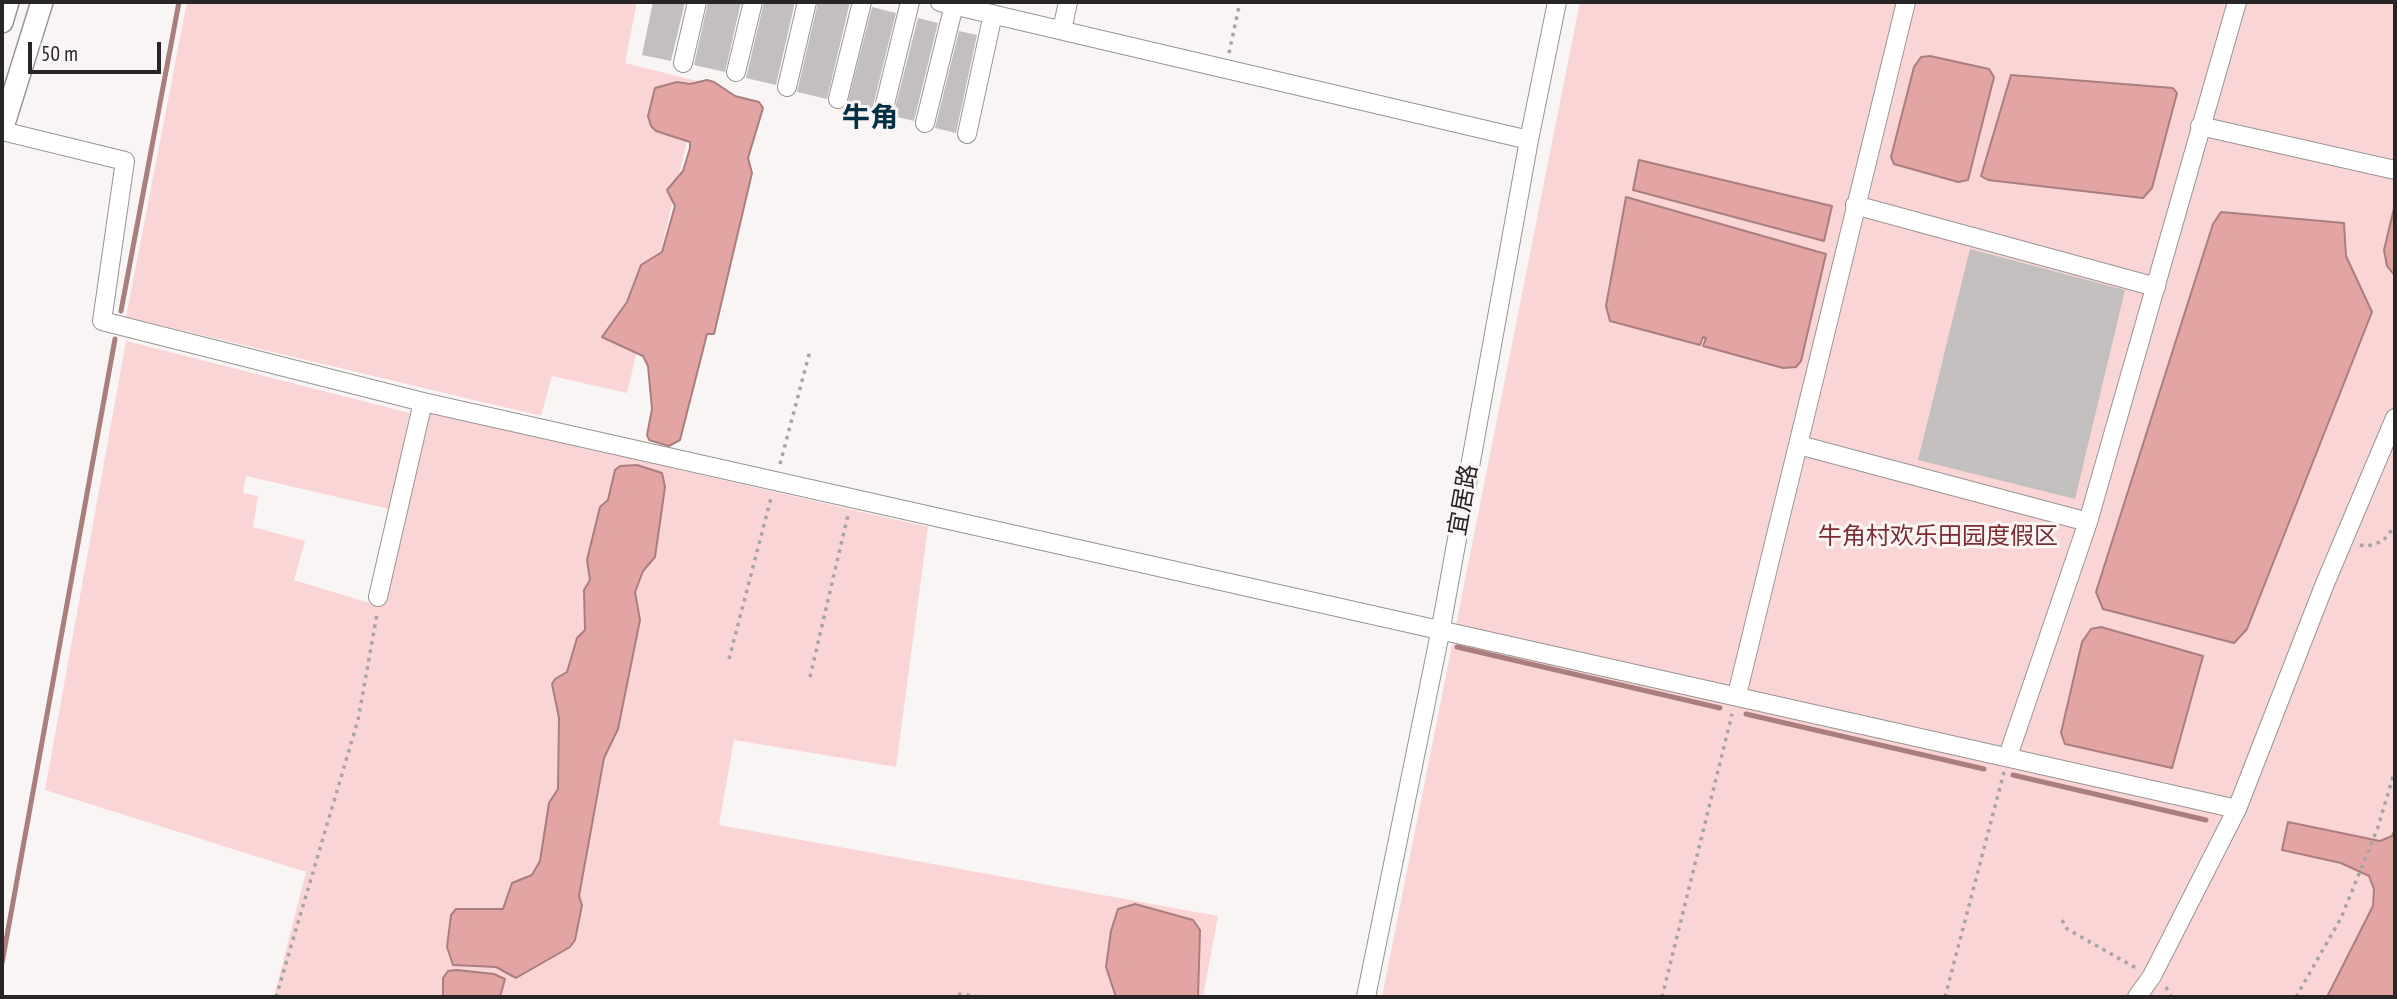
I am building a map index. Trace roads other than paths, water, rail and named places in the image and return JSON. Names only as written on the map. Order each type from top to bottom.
[{"type":"main road","points":[[2,22],[8,2]]},
{"type":"main road","points":[[2,131],[42,2]]},
{"type":"street","points":[[683,63],[697,2]]},
{"type":"street","points":[[736,72],[753,2]]},
{"type":"street","points":[[787,86],[807,2]]},
{"type":"street","points":[[838,99],[862,2]]},
{"type":"street","points":[[883,111],[910,2]]},
{"type":"street","points":[[1062,30],[1068,2]]},
{"type":"street","name":"宜居路","points":[[1366,997],[1440,633],[1529,139],[1557,2]]},
{"type":"street","points":[[1737,695],[1906,2]]},
{"type":"street","points":[[2008,756],[2088,522],[2237,2]]},
{"type":"street","points":[[925,123],[947,3],[976,6],[993,15],[1529,139]]},
{"type":"street","points":[[967,134],[993,15]]},
{"type":"street","points":[[2200,126],[2395,170]]},
{"type":"street","points":[[2,131],[125,160],[102,321],[423,402],[1440,633],[1737,695],[2237,809]]},
{"type":"street","points":[[1855,205],[2156,287]]},
{"type":"street","points":[[378,597],[423,402]]},
{"type":"street","points":[[2137,997],[2152,976],[2237,809],[2343,541],[2395,418]]},
{"type":"street","points":[[1799,445],[2088,522]]},
{"type":"waterway","points":[[121,311],[179,2]]},
{"type":"waterway","points":[[2,963],[115,339]]},
{"type":"waterway","points":[[1457,647],[1720,708]]},
{"type":"waterway","points":[[1746,714],[1984,769]]},
{"type":"waterway","points":[[2013,775],[2206,820]]},
{"type":"district","name":"牛角","points":[[870,119]]},
{"type":"park label","name":"牛角村欢乐田园度假区","points":[[1938,537]]}]
